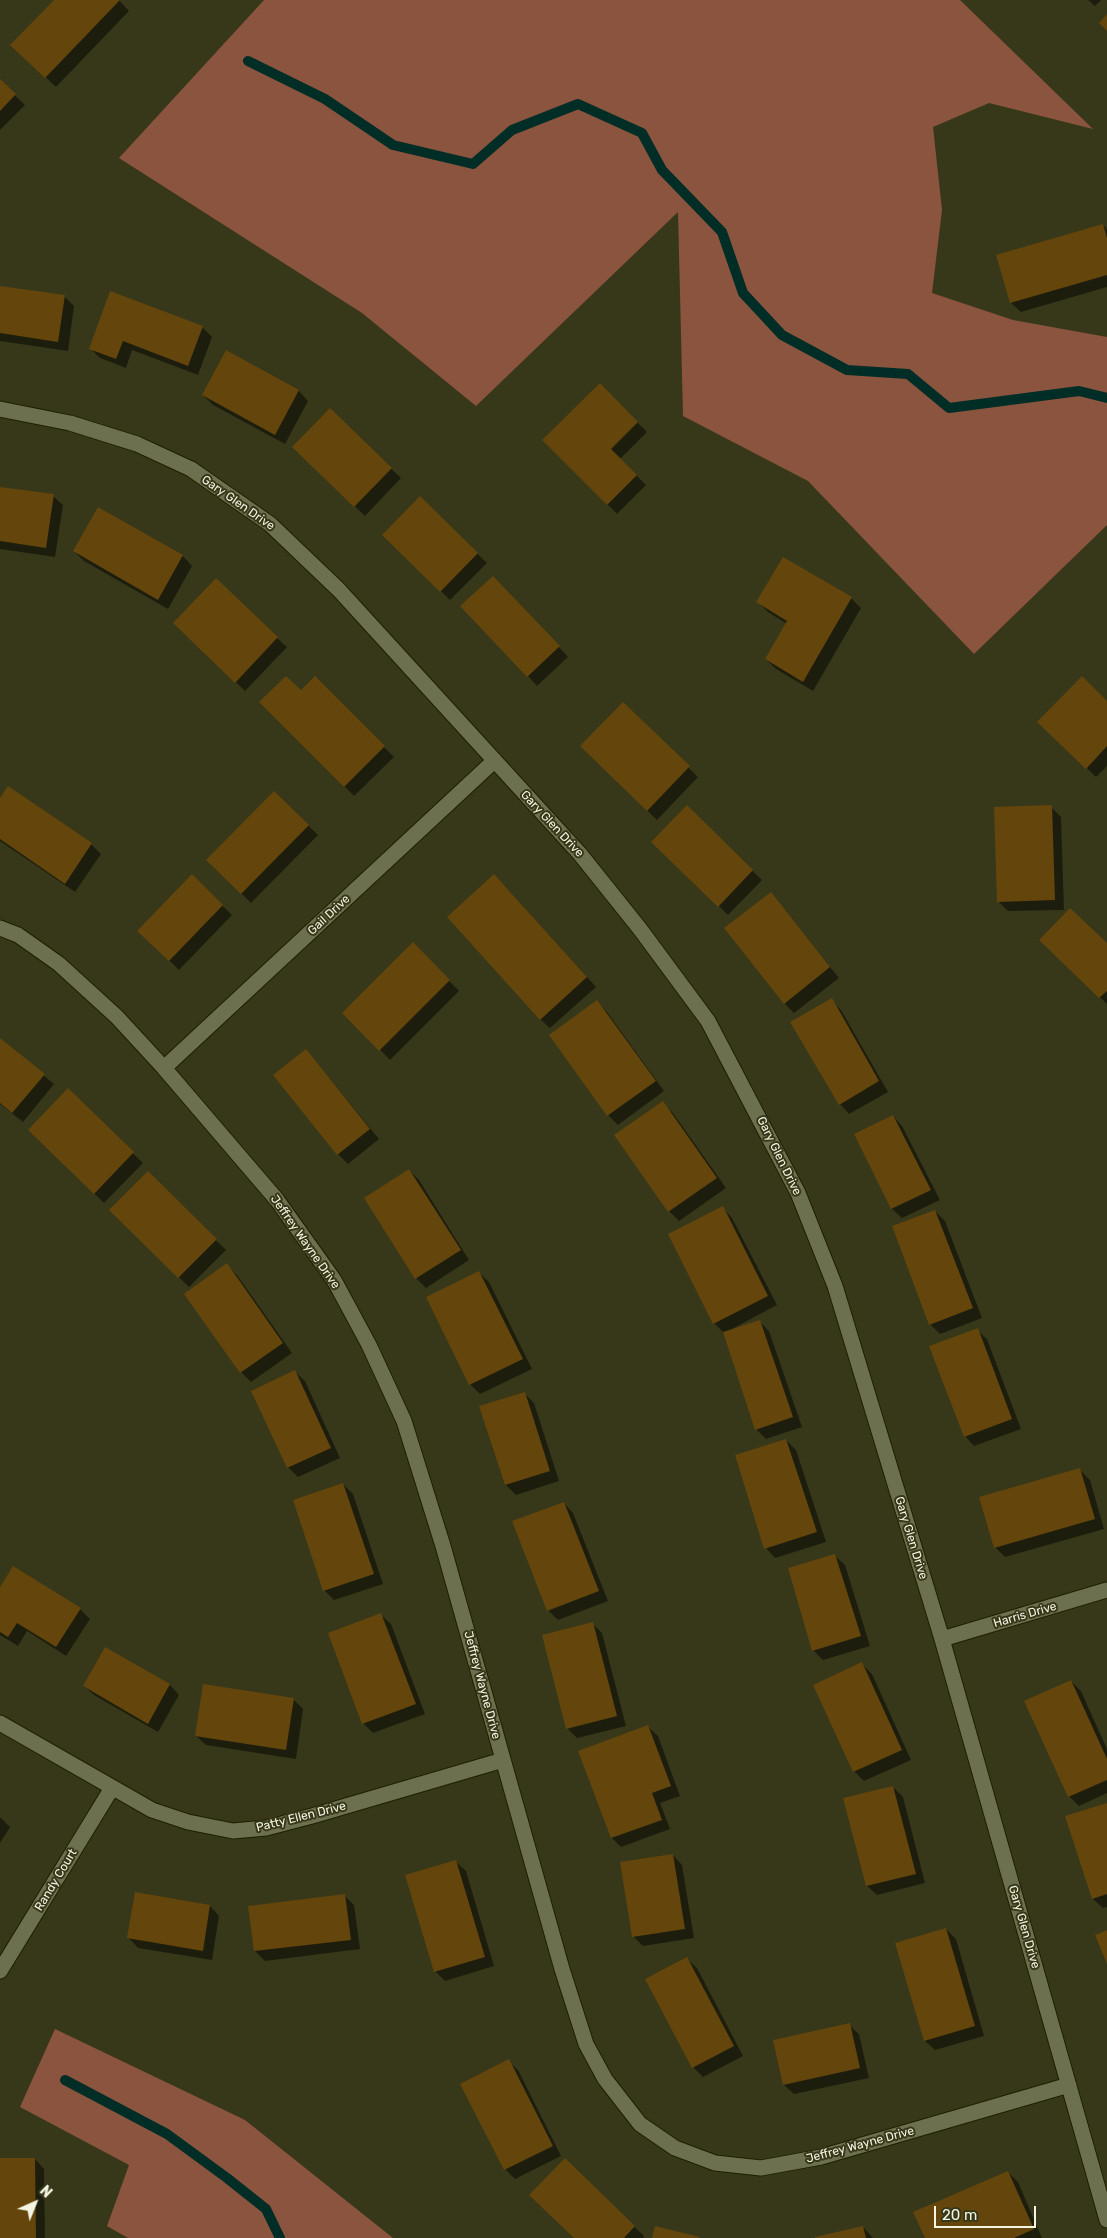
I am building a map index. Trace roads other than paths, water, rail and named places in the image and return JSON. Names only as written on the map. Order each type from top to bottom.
[{"type":"street","name":"Gary Glen Drive","points":[[0,409],[70,423],[137,444],[191,469],[270,524],[339,590],[580,854],[640,929],[708,1021],[750,1098],[798,1193],[834,1286],[942,1639],[1107,2220]]},
{"type":"street","name":"Gail Drive","points":[[164,1068],[494,761]]},
{"type":"street","name":"Jeffrey Wayne Drive","points":[[0,928],[18,935],[60,964],[117,1017],[164,1068],[277,1200],[334,1280],[369,1345],[404,1421],[444,1546],[503,1760],[586,2044],[604,2079],[640,2124],[674,2148],[715,2163],[761,2168],[821,2157],[1069,2085]]},
{"type":"street","name":"Harris Drive","points":[[942,1639],[1107,1590]]},
{"type":"street","name":"Patty Ellen Drive","points":[[0,1723],[152,1810],[188,1822],[233,1831],[266,1828],[312,1816],[503,1760]]},
{"type":"street","name":"Randy Court","points":[[0,1972],[112,1788]]},
{"type":"waterway","points":[[248,61],[325,99],[393,145],[473,164],[512,130],[578,104],[642,133],[662,170],[722,232],[743,293],[782,335],[847,370],[908,374],[949,408],[1079,391],[1107,398]]},
{"type":"waterway","points":[[65,2080],[167,2134],[227,2178],[266,2209],[280,2238]]}]
